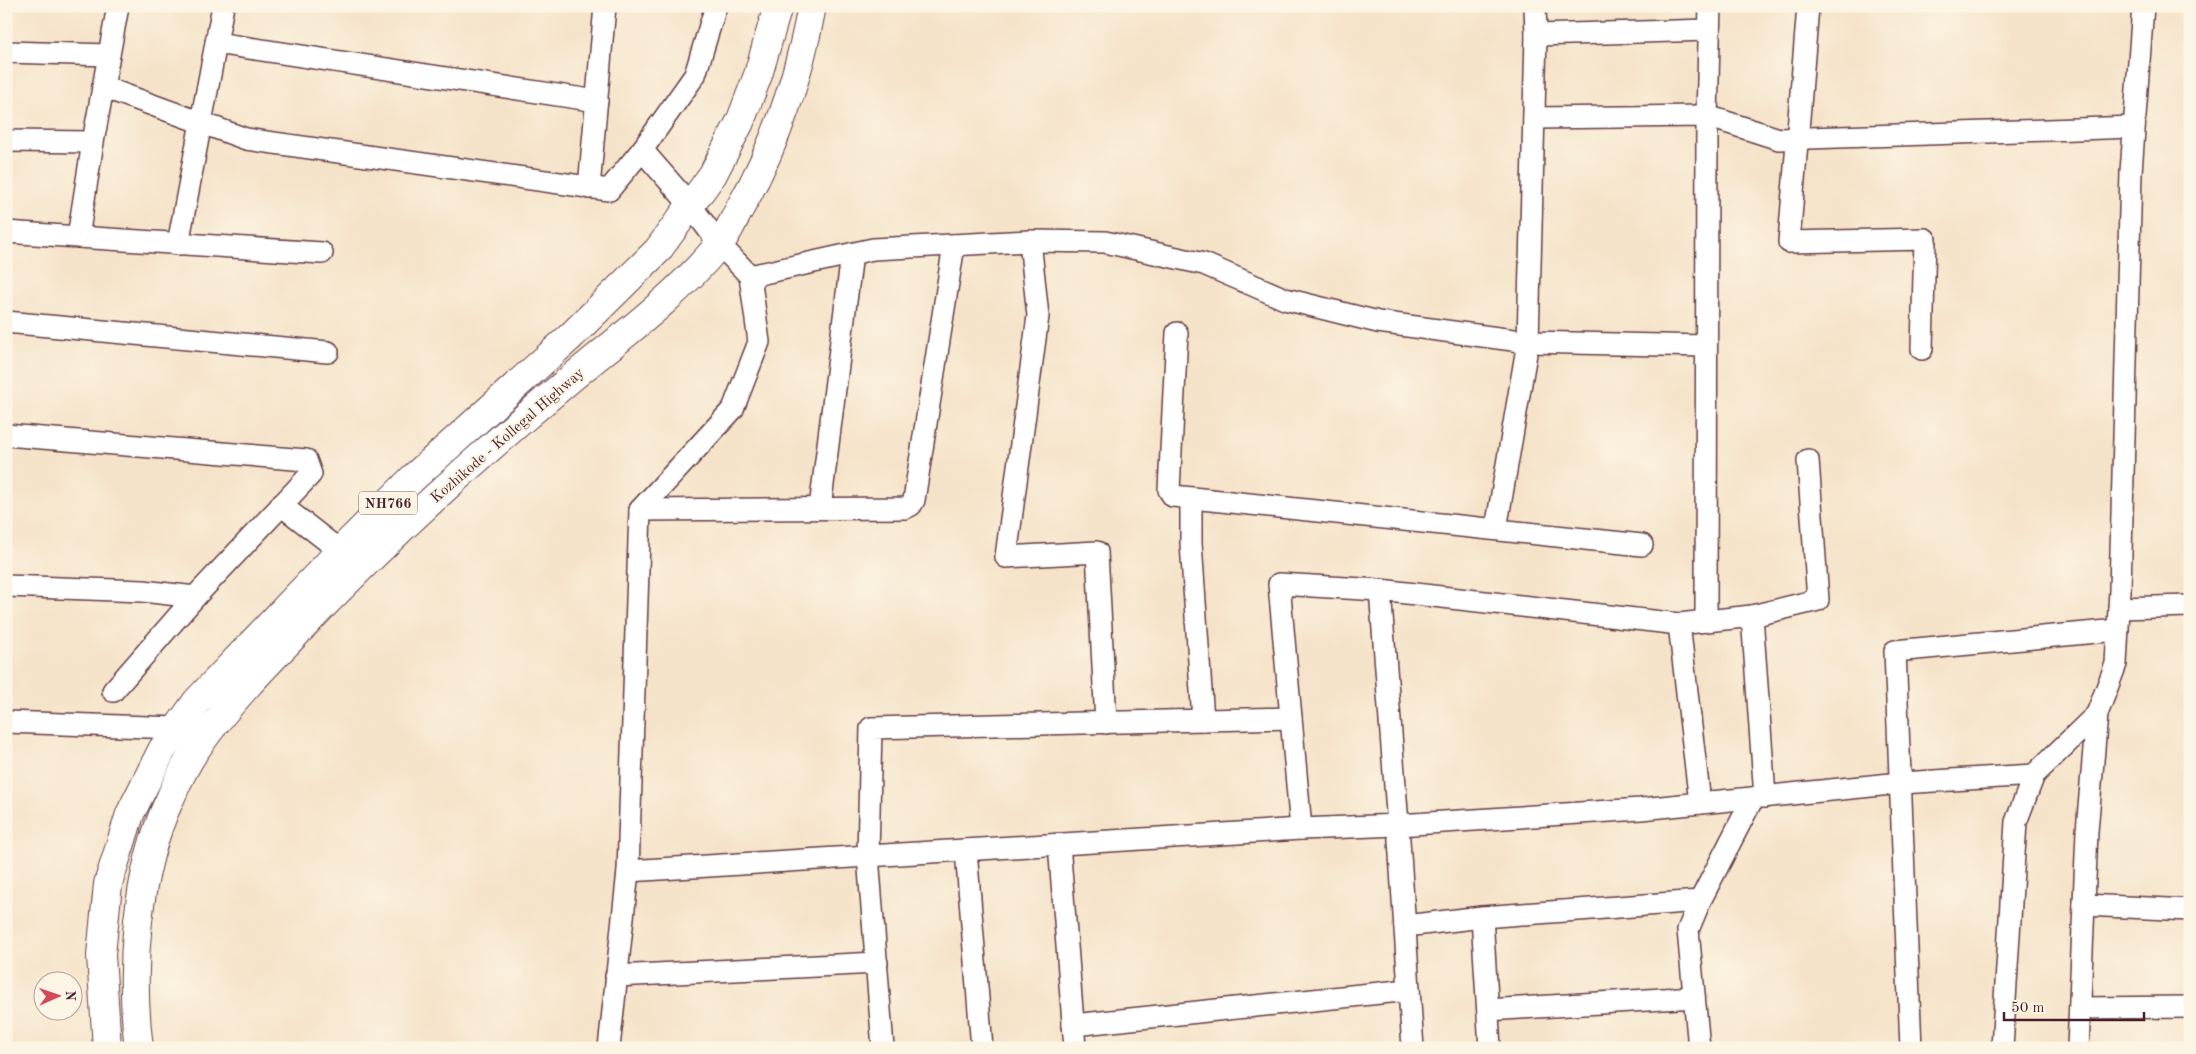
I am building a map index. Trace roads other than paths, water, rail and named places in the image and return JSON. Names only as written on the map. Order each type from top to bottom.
[{"type":"highway","name":"Kozhikode - Kollegal Highway","points":[[107,1048],[101,955],[108,884],[130,814],[162,750],[204,694],[340,551],[413,478],[570,337],[658,250],[713,174],[740,122],[758,75],[778,6]]},
{"type":"highway","name":"Kozhikode - Kollegal Highway","points":[[139,1048],[135,970],[140,908],[152,844],[169,799],[200,743],[260,672],[388,541],[524,418],[678,288],[720,245],[748,195],[774,138],[795,81],[812,6]]},
{"type":"street","points":[[78,237],[118,6]]},
{"type":"street","points":[[178,244],[223,6]]},
{"type":"street","points":[[589,188],[605,6]]},
{"type":"street","points":[[103,87],[246,139],[609,190],[642,150],[695,75],[716,6]]},
{"type":"street","points":[[1496,529],[1528,342],[1536,35],[1535,6]]},
{"type":"street","points":[[1706,621],[1707,116],[1710,6]]},
{"type":"street","points":[[1808,6],[1789,242],[1925,239],[1922,349]]},
{"type":"street","points":[[2078,1048],[2087,831],[2097,714],[2116,664],[2120,608],[2131,172],[2143,6]]},
{"type":"street","points":[[1536,35],[1709,30]]},
{"type":"street","points":[[216,43],[597,101]]},
{"type":"street","points":[[6,52],[109,55]]},
{"type":"street","points":[[1534,118],[1707,116],[1779,139],[2134,126]]},
{"type":"street","points":[[6,141],[93,142]]},
{"type":"street","points":[[609,1048],[628,871],[640,510],[733,409],[759,342],[750,276],[720,245],[691,206],[642,150]]},
{"type":"street","points":[[6,232],[322,253]]},
{"type":"street","points":[[750,276],[873,249],[1030,241],[1105,242],[1204,264],[1285,299],[1378,322],[1528,342],[1706,346]]},
{"type":"street","points":[[1030,241],[1038,316],[1006,557],[1097,552],[1106,723]]},
{"type":"street","points":[[640,510],[905,508],[911,505],[914,500],[954,245]]},
{"type":"street","points":[[820,508],[852,254]]},
{"type":"street","points":[[6,322],[328,352]]},
{"type":"street","points":[[1177,333],[1169,490],[1173,496],[1642,545]]},
{"type":"street","points":[[6,435],[306,460],[311,474],[195,596],[113,691]]},
{"type":"street","points":[[1301,830],[1279,584],[1380,590],[1679,624],[1752,616],[1818,600],[1808,460]]},
{"type":"street","points":[[1190,499],[1191,543],[1203,720]]},
{"type":"street","points":[[281,505],[340,551]]},
{"type":"street","points":[[6,586],[143,591],[195,596]]},
{"type":"street","points":[[1380,590],[1413,1048]]},
{"type":"street","points":[[2120,608],[2190,606]]},
{"type":"street","points":[[1698,1048],[1688,930],[1700,901],[1759,798],[1752,616]]},
{"type":"street","points":[[1679,624],[1700,803]]},
{"type":"street","points":[[1911,1048],[1895,651],[2118,630]]},
{"type":"street","points":[[2002,1048],[2016,822],[2034,775],[2097,714]]},
{"type":"street","points":[[883,1048],[868,856],[871,728],[1291,718]]},
{"type":"street","points":[[6,722],[177,728]]},
{"type":"street","points":[[628,871],[1640,809],[1901,783],[2034,775]]},
{"type":"street","points":[[1059,844],[1075,1048]]},
{"type":"street","points":[[966,850],[982,1048]]},
{"type":"street","points":[[1405,926],[1482,917],[1700,901]]},
{"type":"street","points":[[2084,905],[2190,910]]},
{"type":"street","points":[[1482,917],[1490,1048]]},
{"type":"street","points":[[616,976],[877,962]]},
{"type":"street","points":[[1073,1025],[1409,990]]},
{"type":"street","points":[[1488,1010],[1694,997]]},
{"type":"street","points":[[2080,1008],[2190,1007]]}]
